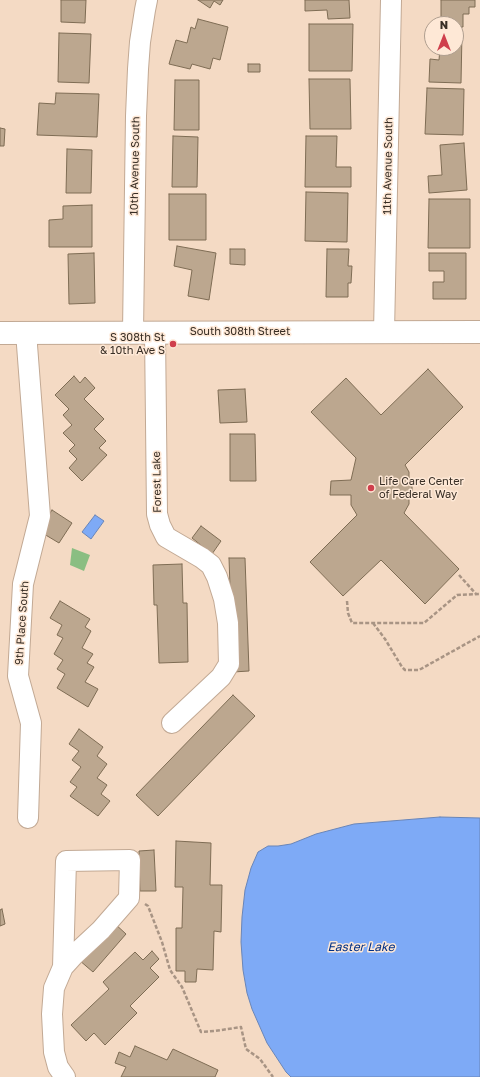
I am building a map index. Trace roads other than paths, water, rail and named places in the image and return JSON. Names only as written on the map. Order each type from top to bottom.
[{"type":"street","name":"10th Avenue South","points":[[133,332],[136,116],[140,42],[147,0]]},
{"type":"street","name":"11th Avenue South","points":[[384,332],[391,0]]},
{"type":"street","name":"South 308th Street","points":[[0,332],[480,332]]},
{"type":"street","name":"9th Place South","points":[[26,332],[40,516],[23,584],[18,676],[31,723],[28,818]]},
{"type":"street","name":"Forest Lake","points":[[155,332],[157,514],[160,525],[166,537],[211,565],[217,577],[224,599],[228,623],[229,664],[221,678],[172,722]]},
{"type":"street","points":[[63,967],[66,861],[130,860],[129,898],[101,930],[63,967],[54,988],[52,1014],[54,1052],[58,1067],[65,1077]]},
{"type":"water","points":[[95,515],[104,521],[91,539],[82,532]]},
{"type":"water","name":"Easter Lake","points":[[440,817],[480,818],[480,1077],[291,1077],[286,1072],[267,1043],[252,1009],[247,993],[243,970],[241,942],[245,890],[251,868],[258,852],[268,846],[291,844],[316,834],[354,824]]},
{"type":"place","name":"S 308th St & 10th Ave S","points":[[173,344]]},
{"type":"place","name":"Life Care Center of Federal Way","points":[[371,488]]}]
